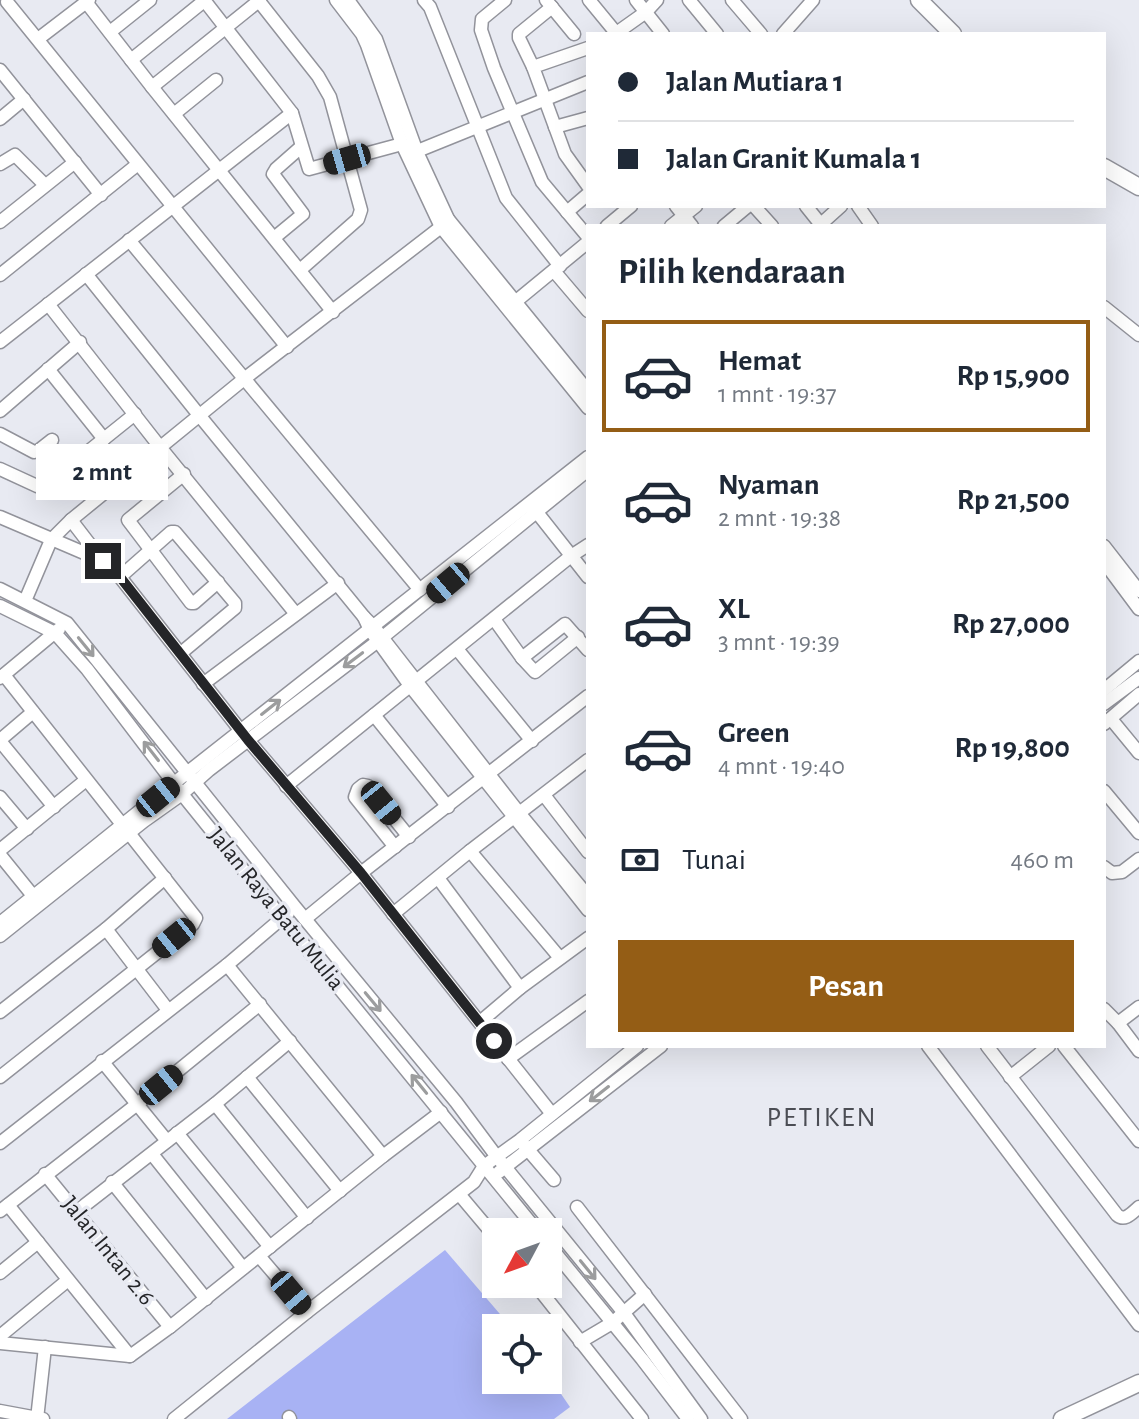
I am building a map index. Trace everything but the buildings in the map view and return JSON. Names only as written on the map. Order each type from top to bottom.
[{"type":"main road","points":[[919,0],[951,32]]},
{"type":"main road","points":[[1106,168],[1139,187]]},
{"type":"main road","points":[[1062,1419],[1139,1383]]},
{"type":"street","points":[[110,32],[150,0]]},
{"type":"street","points":[[131,60],[204,0],[292,113],[309,169],[347,159],[409,151],[586,83]]},
{"type":"street","points":[[152,87],[259,0],[325,87],[360,205],[361,215],[300,270]]},
{"type":"street","points":[[336,0],[362,34],[409,151],[445,223],[586,405]]},
{"type":"street","points":[[348,0],[376,39],[409,151]]},
{"type":"street","points":[[505,0],[482,19],[481,30],[542,182],[586,237]]},
{"type":"street","points":[[589,0],[614,32]]},
{"type":"street","points":[[636,0],[661,32]]},
{"type":"street","points":[[619,32],[657,0]]},
{"type":"street","points":[[732,0],[759,32]]},
{"type":"street","points":[[785,32],[813,0]]},
{"type":"street","points":[[38,39],[88,1],[152,87],[333,312]]},
{"type":"street","points":[[7,2],[287,347]]},
{"type":"street","points":[[431,2],[508,202],[586,304]]},
{"type":"street","points":[[694,2],[716,32]]},
{"type":"street","points":[[574,34],[549,4],[519,34],[569,162],[586,183]]},
{"type":"street","points":[[533,67],[586,49]]},
{"type":"street","points":[[0,70],[101,195]]},
{"type":"street","points":[[174,114],[216,80]]},
{"type":"street","points":[[0,119],[24,99]]},
{"type":"street","points":[[0,342],[292,113]]},
{"type":"street","points":[[555,127],[586,119]]},
{"type":"street","points":[[274,238],[303,213],[273,174],[301,147]]},
{"type":"street","points":[[0,164],[15,155],[45,185]]},
{"type":"street","points":[[0,222],[75,162]]},
{"type":"street","points":[[0,275],[138,164]]},
{"type":"street","points":[[567,212],[586,196]]},
{"type":"street","points":[[609,224],[629,208]]},
{"type":"street","points":[[729,224],[746,208]]},
{"type":"street","points":[[756,208],[770,224]]},
{"type":"street","points":[[808,208],[821,224]]},
{"type":"street","points":[[823,224],[839,208]]},
{"type":"street","points":[[25,601],[51,540],[71,520],[244,379],[445,223]]},
{"type":"street","points":[[129,240],[420,590]]},
{"type":"street","points":[[511,305],[586,242]]},
{"type":"street","points":[[86,274],[338,583],[586,907]]},
{"type":"street","points":[[48,304],[296,614]]},
{"type":"street","points":[[511,305],[586,389]]},
{"type":"street","points":[[1106,309],[1139,335]]},
{"type":"street","points":[[0,411],[80,342]]},
{"type":"street","points":[[48,369],[104,439]]},
{"type":"street","points":[[0,469],[44,487],[135,414]]},
{"type":"street","points":[[0,434],[34,452],[52,440]]},
{"type":"street","points":[[0,936],[192,777],[533,508],[586,459]]},
{"type":"street","points":[[374,631],[420,590],[586,471]]},
{"type":"street","points":[[184,474],[129,519],[191,603],[218,582]]},
{"type":"street","points":[[533,508],[586,575]]},
{"type":"street","points":[[0,517],[103,561]]},
{"type":"street","points":[[71,520],[181,653],[244,736],[361,873],[552,1114]]},
{"type":"street","points":[[120,577],[171,532],[175,532],[218,582],[236,606],[181,653]]},
{"type":"street","points":[[286,786],[586,546]]},
{"type":"street","points":[[1106,554],[1139,591]]},
{"type":"street","points":[[1106,555],[1139,609]]},
{"type":"street","points":[[203,684],[338,583]]},
{"type":"street","points":[[0,589],[67,623],[456,1102],[624,1313],[701,1419]]},
{"type":"street","name":"Jalan Raya Batu Mulia","points":[[0,606],[55,633],[87,669],[282,918],[527,1218]]},
{"type":"street","points":[[494,619],[535,672],[578,637]]},
{"type":"street","points":[[0,1077],[196,919],[2,677],[67,623]]},
{"type":"street","points":[[522,658],[565,624],[586,647]]},
{"type":"street","points":[[457,649],[532,741]]},
{"type":"street","points":[[1106,688],[1139,661]]},
{"type":"street","points":[[1106,703],[1139,678]]},
{"type":"street","points":[[1139,694],[1107,722],[1139,753]]},
{"type":"street","points":[[305,919],[586,698]]},
{"type":"street","points":[[33,712],[0,741],[54,807]]},
{"type":"street","points":[[374,715],[448,807]]},
{"type":"street","points":[[393,914],[470,851],[586,765]]},
{"type":"street","points":[[34,897],[0,852],[86,780]]},
{"type":"street","points":[[395,847],[355,797],[363,785],[368,786],[409,837]]},
{"type":"street","points":[[1106,793],[1139,833]]},
{"type":"street","points":[[544,795],[586,849]]},
{"type":"street","points":[[0,797],[27,829]]},
{"type":"street","points":[[518,816],[586,894]]},
{"type":"street","points":[[0,923],[126,830]]},
{"type":"street","points":[[470,851],[560,958]]},
{"type":"street","points":[[1106,868],[1112,873],[1122,872],[1139,859]]},
{"type":"street","points":[[0,1012],[165,878]]},
{"type":"street","points":[[438,878],[520,988]]},
{"type":"street","points":[[0,1143],[227,965],[295,907]]},
{"type":"street","points":[[106,929],[168,1010]]},
{"type":"street","points":[[480,1022],[586,939]]},
{"type":"street","points":[[227,965],[383,1156]]},
{"type":"street","points":[[508,1059],[586,1002]]},
{"type":"street","points":[[130,1356],[38,1242],[4,1208],[260,1004]]},
{"type":"street","points":[[1118,1023],[1139,1007]]},
{"type":"street","points":[[1106,1011],[1139,1051]]},
{"type":"street","points":[[76,1212],[290,1041]]},
{"type":"street","points":[[524,1145],[552,1114],[634,1048]]},
{"type":"street","points":[[174,1419],[474,1182],[484,1166],[501,1162],[658,1048]]},
{"type":"street","points":[[930,1048],[1139,1325]]},
{"type":"street","points":[[988,1048],[1117,1215],[1126,1218],[1139,1207]]},
{"type":"street","points":[[1010,1077],[1046,1048]]},
{"type":"street","points":[[1066,1048],[1139,1141]]},
{"type":"street","points":[[102,1061],[136,1105],[172,1137],[264,1252],[307,1312]]},
{"type":"street","points":[[247,1077],[340,1191]]},
{"type":"street","points":[[215,1104],[307,1218]]},
{"type":"street","points":[[0,1343],[130,1356],[441,1112]]},
{"type":"street","points":[[524,1145],[554,1180]]},
{"type":"street","points":[[152,1154],[243,1268]]},
{"type":"street","points":[[474,1182],[493,1177],[501,1162]]},
{"type":"street","name":"Jalan Intan 2.6","points":[[45,1174],[170,1327]]},
{"type":"street","points":[[112,1182],[206,1299]]},
{"type":"street","points":[[459,1194],[482,1221]]},
{"type":"street","points":[[577,1207],[741,1419]]},
{"type":"street","points":[[0,1273],[38,1242]]},
{"type":"street","points":[[562,1261],[688,1419]]},
{"type":"street","points":[[0,1336],[68,1280]]},
{"type":"street","points":[[580,1342],[612,1323],[645,1294]]},
{"type":"street","points":[[546,1298],[642,1419]]},
{"type":"street","points":[[0,1411],[39,1419],[45,1347]]},
{"type":"water","points":[[445,1250],[482,1293],[482,1298],[486,1298],[500,1314],[482,1314],[482,1394],[561,1394],[570,1407],[554,1419],[227,1419]]},
{"type":"district","name":"PETIKEN","points":[[822,1118]]},
{"type":"route","points":[[103,561],[120,577],[248,740],[361,873],[494,1041]]}]
